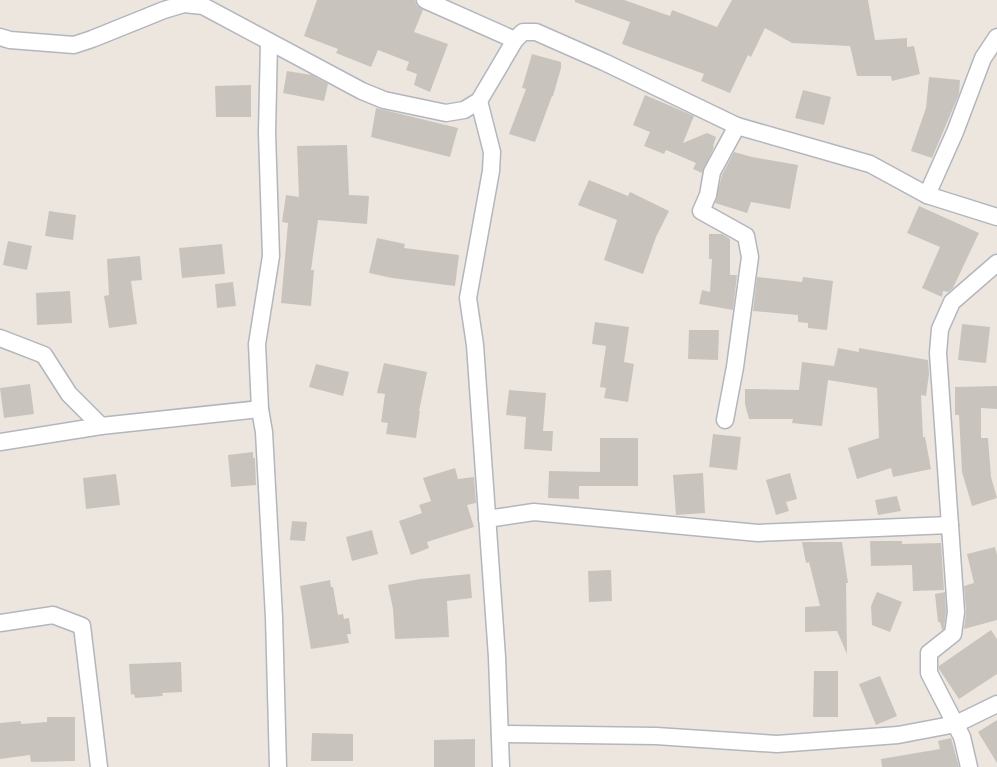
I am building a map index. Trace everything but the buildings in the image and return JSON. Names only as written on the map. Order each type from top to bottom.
[{"type":"street","points":[[425,0],[515,40]]},
{"type":"street","points":[[0,37],[10,40],[74,45],[164,10],[184,4],[203,6],[362,91],[384,100],[446,112],[464,110],[479,101],[515,40],[523,32],[536,32],[604,62],[737,126],[870,164],[928,195],[997,217]]},
{"type":"street","points":[[928,195],[955,132],[983,58],[997,37]]},
{"type":"street","points":[[269,42],[267,133],[271,256],[257,344],[274,616],[278,767]]},
{"type":"street","points":[[479,101],[492,152],[468,298],[476,345],[497,657],[501,767]]},
{"type":"street","points":[[725,420],[735,367],[750,257],[746,236],[701,211],[708,195],[712,172],[737,126]]},
{"type":"street","points":[[968,767],[962,737],[929,673],[929,653],[953,634],[956,612],[938,353],[940,328],[952,302],[997,263]]},
{"type":"street","points":[[0,338],[44,355],[69,394],[101,426]]},
{"type":"street","points":[[0,442],[101,426],[260,409]]},
{"type":"street","points":[[487,519],[534,512],[758,534],[950,526]]},
{"type":"street","points":[[0,623],[53,615],[82,626],[99,767]]},
{"type":"street","points":[[500,734],[656,736],[777,744],[898,735],[956,724],[997,704]]}]
